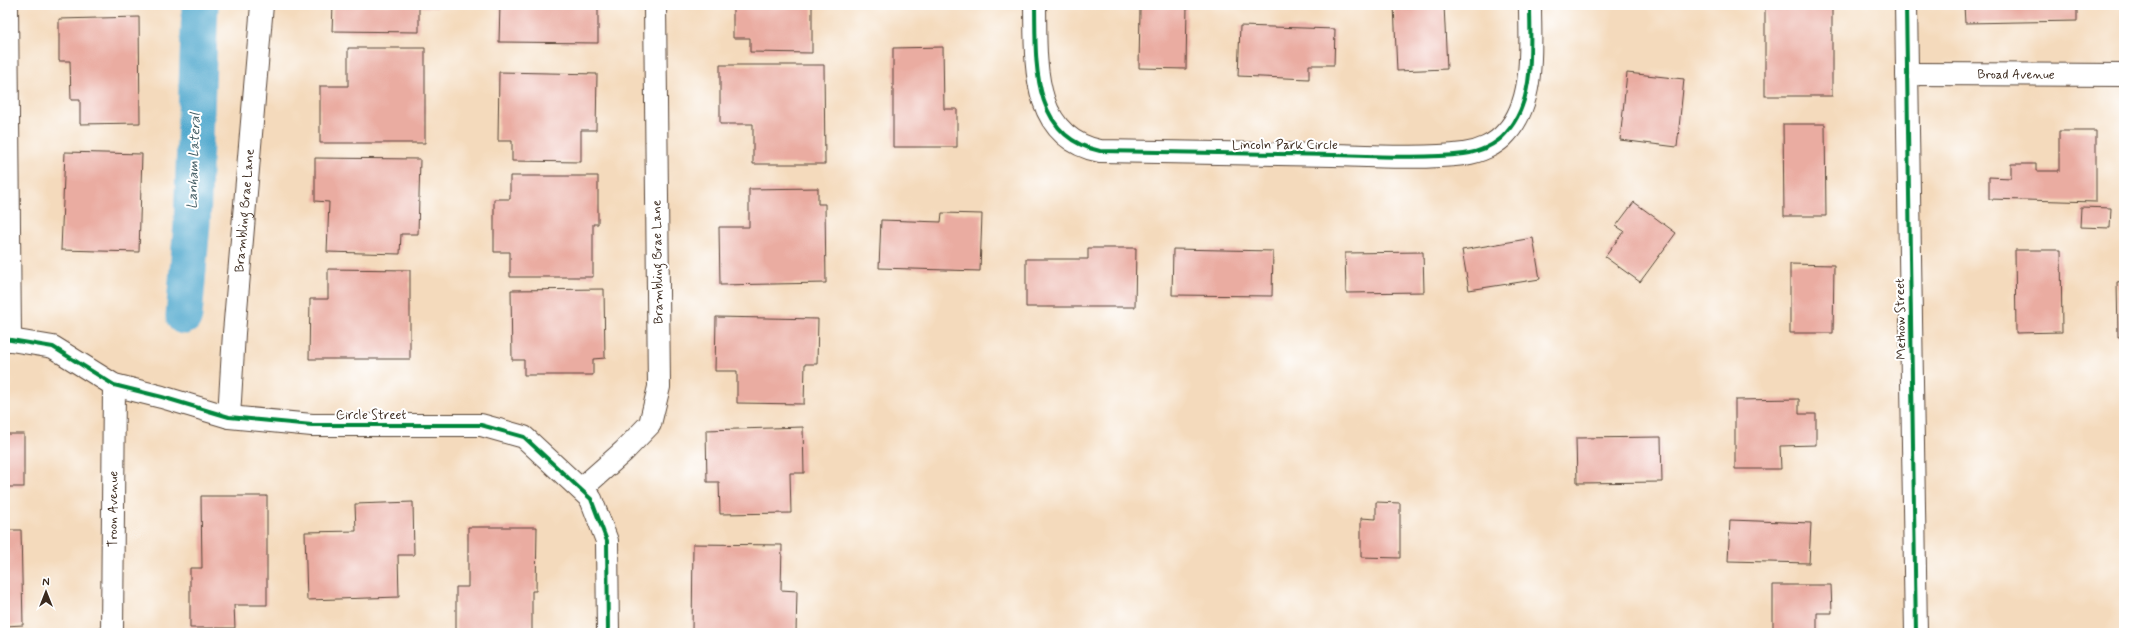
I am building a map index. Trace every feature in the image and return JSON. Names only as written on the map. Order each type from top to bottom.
[{"type":"street","points":[[7,5],[7,340]]},
{"type":"street","name":"Brambling Brae Lane","points":[[229,417],[234,332],[262,5]]},
{"type":"street","name":"Brambling Brae Lane","points":[[581,489],[624,451],[650,424],[659,388],[654,5]]},
{"type":"street","name":"Lincoln Park Circle","points":[[1035,5],[1037,72],[1041,96],[1050,116],[1060,129],[1072,140],[1085,148],[1100,151],[1213,154],[1408,156],[1464,154],[1492,145],[1506,134],[1516,121],[1522,107],[1526,87],[1529,66],[1530,5]]},
{"type":"street","name":"Methow Street","points":[[1906,5],[1916,633]]},
{"type":"street","name":"Broad Avenue","points":[[1907,74],[2124,75]]},
{"type":"street","name":"Circle Street","points":[[7,340],[53,347],[114,385],[162,397],[229,417],[312,425],[481,425],[524,437],[591,499],[607,541],[608,633]]},
{"type":"street","name":"Troon Avenue","points":[[112,633],[114,385]]},
{"type":"building","points":[[333,5],[437,5],[437,8],[419,7],[419,32],[332,31]]},
{"type":"building","points":[[500,5],[598,5],[598,43],[499,42]]},
{"type":"building","points":[[733,5],[812,5],[812,53],[750,52],[750,38],[733,38]]},
{"type":"building","points":[[1128,5],[1187,5],[1186,69],[1139,68],[1140,9],[1128,9]]},
{"type":"building","points":[[1394,5],[1444,5],[1447,69],[1397,71]]},
{"type":"building","points":[[1765,5],[1832,5],[1832,96],[1765,96]]},
{"type":"building","points":[[1964,5],[2077,5],[2077,21],[1965,23]]},
{"type":"building","points":[[139,17],[140,123],[80,124],[80,100],[71,100],[70,61],[59,61],[59,19]]},
{"type":"building","points":[[1240,26],[1335,29],[1334,65],[1309,65],[1309,79],[1238,76]]},
{"type":"building","points":[[943,47],[944,109],[957,109],[957,147],[893,147],[893,48]]},
{"type":"building","points":[[348,48],[425,48],[425,143],[320,143],[320,86],[348,86]]},
{"type":"building","points":[[720,65],[824,65],[825,164],[753,164],[753,124],[720,124]]},
{"type":"building","points":[[499,72],[597,74],[596,130],[581,130],[581,162],[512,161],[512,141],[498,141]]},
{"type":"building","points":[[1627,73],[1684,79],[1677,147],[1620,140]]},
{"type":"building","points":[[1783,124],[1825,124],[1826,216],[1784,216]]},
{"type":"building","points":[[2059,131],[2096,131],[2096,202],[1989,199],[1989,177],[2011,178],[2011,164],[2036,164],[2036,171],[2059,171]]},
{"type":"building","points":[[65,152],[142,154],[139,252],[61,250]]},
{"type":"building","points":[[315,158],[420,159],[418,234],[401,234],[400,254],[327,252],[329,202],[315,201]]},
{"type":"building","points":[[510,176],[598,176],[598,224],[593,224],[593,277],[510,277],[510,252],[494,252],[494,199],[510,199]]},
{"type":"building","points":[[818,188],[818,204],[825,204],[826,283],[720,285],[719,227],[749,227],[749,189]]},
{"type":"building","points":[[1634,202],[1676,233],[1640,282],[1605,257],[1624,231],[1616,226]]},
{"type":"building","points":[[2081,207],[2111,208],[2110,228],[2080,227]]},
{"type":"building","points":[[942,213],[982,214],[980,271],[879,268],[881,220],[941,222]]},
{"type":"building","points":[[1533,238],[1540,279],[1469,290],[1462,250]]},
{"type":"building","points":[[1088,248],[1136,248],[1135,307],[1026,307],[1026,259],[1088,259]]},
{"type":"building","points":[[1173,249],[1273,251],[1272,296],[1172,295]]},
{"type":"building","points":[[2015,250],[2061,250],[2062,332],[2016,333]]},
{"type":"building","points":[[1423,252],[1424,292],[1346,293],[1345,253]]},
{"type":"building","points":[[1790,264],[1834,265],[1833,333],[1790,333]]},
{"type":"building","points":[[328,269],[410,270],[410,359],[309,359],[310,299],[328,299]]},
{"type":"building","points":[[2124,281],[2124,336],[2118,337],[2117,282]]},
{"type":"building","points":[[604,289],[605,358],[593,359],[593,375],[524,375],[524,360],[512,360],[511,290]]},
{"type":"building","points":[[716,317],[818,319],[817,364],[805,364],[804,404],[737,403],[737,371],[715,371]]},
{"type":"building","points":[[1799,399],[1799,414],[1816,414],[1816,445],[1780,446],[1781,469],[1735,469],[1735,400]]},
{"type":"building","points":[[803,427],[804,473],[790,473],[791,513],[720,514],[719,482],[707,482],[706,430]]},
{"type":"building","points":[[5,434],[24,434],[24,487],[5,487]]},
{"type":"building","points":[[1661,437],[1662,482],[1577,483],[1576,438]]},
{"type":"building","points":[[201,496],[267,496],[267,605],[234,605],[235,628],[190,628],[190,568],[202,568]]},
{"type":"building","points":[[413,502],[414,555],[398,555],[399,597],[307,600],[305,532],[356,531],[355,504]]},
{"type":"building","points":[[1376,502],[1400,503],[1400,558],[1361,557],[1361,518],[1376,519]]},
{"type":"building","points":[[1730,520],[1811,523],[1809,563],[1728,561]]},
{"type":"building","points":[[468,527],[537,527],[536,591],[532,591],[532,633],[456,633],[456,587],[468,587]]},
{"type":"building","points":[[5,530],[21,530],[23,625],[5,626]]},
{"type":"building","points":[[693,544],[782,545],[781,590],[797,591],[796,633],[692,633]]},
{"type":"building","points":[[1773,585],[1831,585],[1832,613],[1817,613],[1817,633],[1773,633]]},
{"type":"waterway","name":"Lanham Lateral","points":[[184,316],[192,224],[200,5]]},
{"type":"cycle path","points":[[1035,5],[1036,49],[1042,93],[1049,113],[1060,130],[1077,143],[1100,151],[1415,157],[1448,156],[1475,152],[1497,141],[1506,133],[1516,120],[1527,89],[1530,55],[1530,5]]},
{"type":"cycle path","points":[[1906,5],[1916,633]]},
{"type":"cycle path","points":[[5,339],[53,347],[114,385],[162,397],[229,417],[312,425],[481,425],[524,437],[591,499],[607,541],[608,633]]}]
